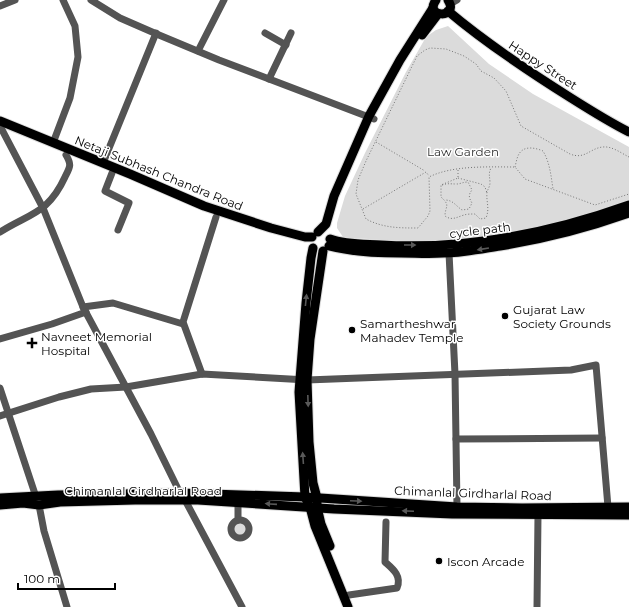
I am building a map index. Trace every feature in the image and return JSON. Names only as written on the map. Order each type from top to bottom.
[{"type":"main road","points":[[355,607],[314,507],[305,497],[299,392],[304,379],[310,338],[320,241],[334,196],[400,60],[435,5],[444,14],[451,4]]},
{"type":"main road","name":"Happy Street","points":[[451,4],[491,46],[606,120],[629,132]]},
{"type":"main road","name":"Netaji Subhash Chandra Road","points":[[0,126],[53,143],[204,206],[271,228],[320,241],[344,250],[449,253],[478,250],[524,242],[600,224],[629,213]]},
{"type":"main road","name":"Netaji Subhash Chandra Road","points":[[0,126],[202,212],[270,234],[320,241],[388,245],[442,246],[522,236],[597,217],[629,205]]},
{"type":"main road","points":[[304,379],[313,483],[317,498],[314,507],[315,526],[348,607]]},
{"type":"main road","name":"Chimanlal Girdharlal Road","points":[[0,505],[37,501],[58,495],[305,497],[457,507],[629,507]]},
{"type":"main road","name":"Chimanlal Girdharlal Road","points":[[183,496],[238,502],[452,514],[629,514]]},
{"type":"main road","name":"Chimanlal Girdharlal Road","points":[[0,498],[37,501]]},
{"type":"street","points":[[0,6],[15,0]]},
{"type":"street","points":[[53,143],[70,98],[78,57],[76,26],[63,0]]},
{"type":"street","points":[[91,0],[120,18],[198,51],[372,117]]},
{"type":"street","points":[[198,51],[224,0]]},
{"type":"street","points":[[103,163],[156,33]]},
{"type":"street","points":[[265,33],[286,45]]},
{"type":"street","points":[[269,79],[291,33]]},
{"type":"street","points":[[0,126],[44,208],[85,309],[242,607]]},
{"type":"street","points":[[0,232],[44,208],[61,186],[70,168],[66,155]]},
{"type":"street","points":[[112,173],[106,191],[129,203],[118,230]]},
{"type":"street","points":[[202,374],[183,324],[191,292],[216,217]]},
{"type":"street","points":[[449,253],[455,374],[457,507]]},
{"type":"street","points":[[0,339],[52,324],[85,309],[113,303],[183,324]]},
{"type":"street","points":[[0,416],[9,412],[91,389],[126,386],[202,374],[304,379],[571,370],[596,365],[608,507]]},
{"type":"street","points":[[0,388],[37,501],[44,531],[67,607]]},
{"type":"street","points":[[456,439],[602,438]]},
{"type":"street","points":[[238,502],[238,520]]},
{"type":"street","points":[[537,607],[538,515]]},
{"type":"street","points":[[349,594],[398,588],[399,576],[385,562],[386,522]]},
{"type":"path","points":[[375,142],[426,172],[429,176],[430,211],[428,216],[418,228],[392,228],[382,226],[366,219],[356,194],[358,180],[375,142],[417,56],[430,48],[446,49],[464,56],[476,64],[481,71],[494,78],[506,92],[521,126],[570,154],[576,157],[604,146],[629,157]]},
{"type":"path","points":[[515,167],[519,153],[523,150],[530,147],[543,151],[547,157],[553,189]]},
{"type":"path","points":[[487,193],[490,184],[489,176],[492,167]]},
{"type":"path","points":[[429,176],[448,170],[515,167]]},
{"type":"path","points":[[515,167],[524,179],[595,205],[629,194]]},
{"type":"path","points":[[458,169],[458,178]]},
{"type":"path","points":[[362,210],[426,172]]},
{"type":"path","points":[[458,178],[464,178],[482,184],[487,193],[488,208],[486,218],[480,219],[475,214],[465,214],[454,219],[445,216],[447,203],[441,197],[441,185],[458,178]]},
{"type":"path","points":[[441,185],[448,183],[459,184],[468,182],[472,190],[469,193],[469,198],[472,204],[469,209],[462,210],[449,200],[444,200]]},
{"type":"green space","name":"Law Garden","points":[[448,26],[489,64],[533,94],[629,147],[629,201],[580,217],[555,223],[529,229],[477,237],[416,241],[343,237],[337,228],[337,223],[345,196],[365,153],[406,72],[426,37],[436,30]]},
{"type":"green space","points":[[240,523],[244,525],[246,529],[244,533],[240,535],[236,533],[234,529],[236,525]]},
{"type":"place","name":"Gujarat Law Society Grounds","points":[[505,316]]},
{"type":"place","name":"Samartheshwar Mahadev Temple","points":[[352,330]]},
{"type":"place","name":"Navneet Memorial Hospital","points":[[32,343]]},
{"type":"place","name":"Iscon Arcade","points":[[439,561]]}]
